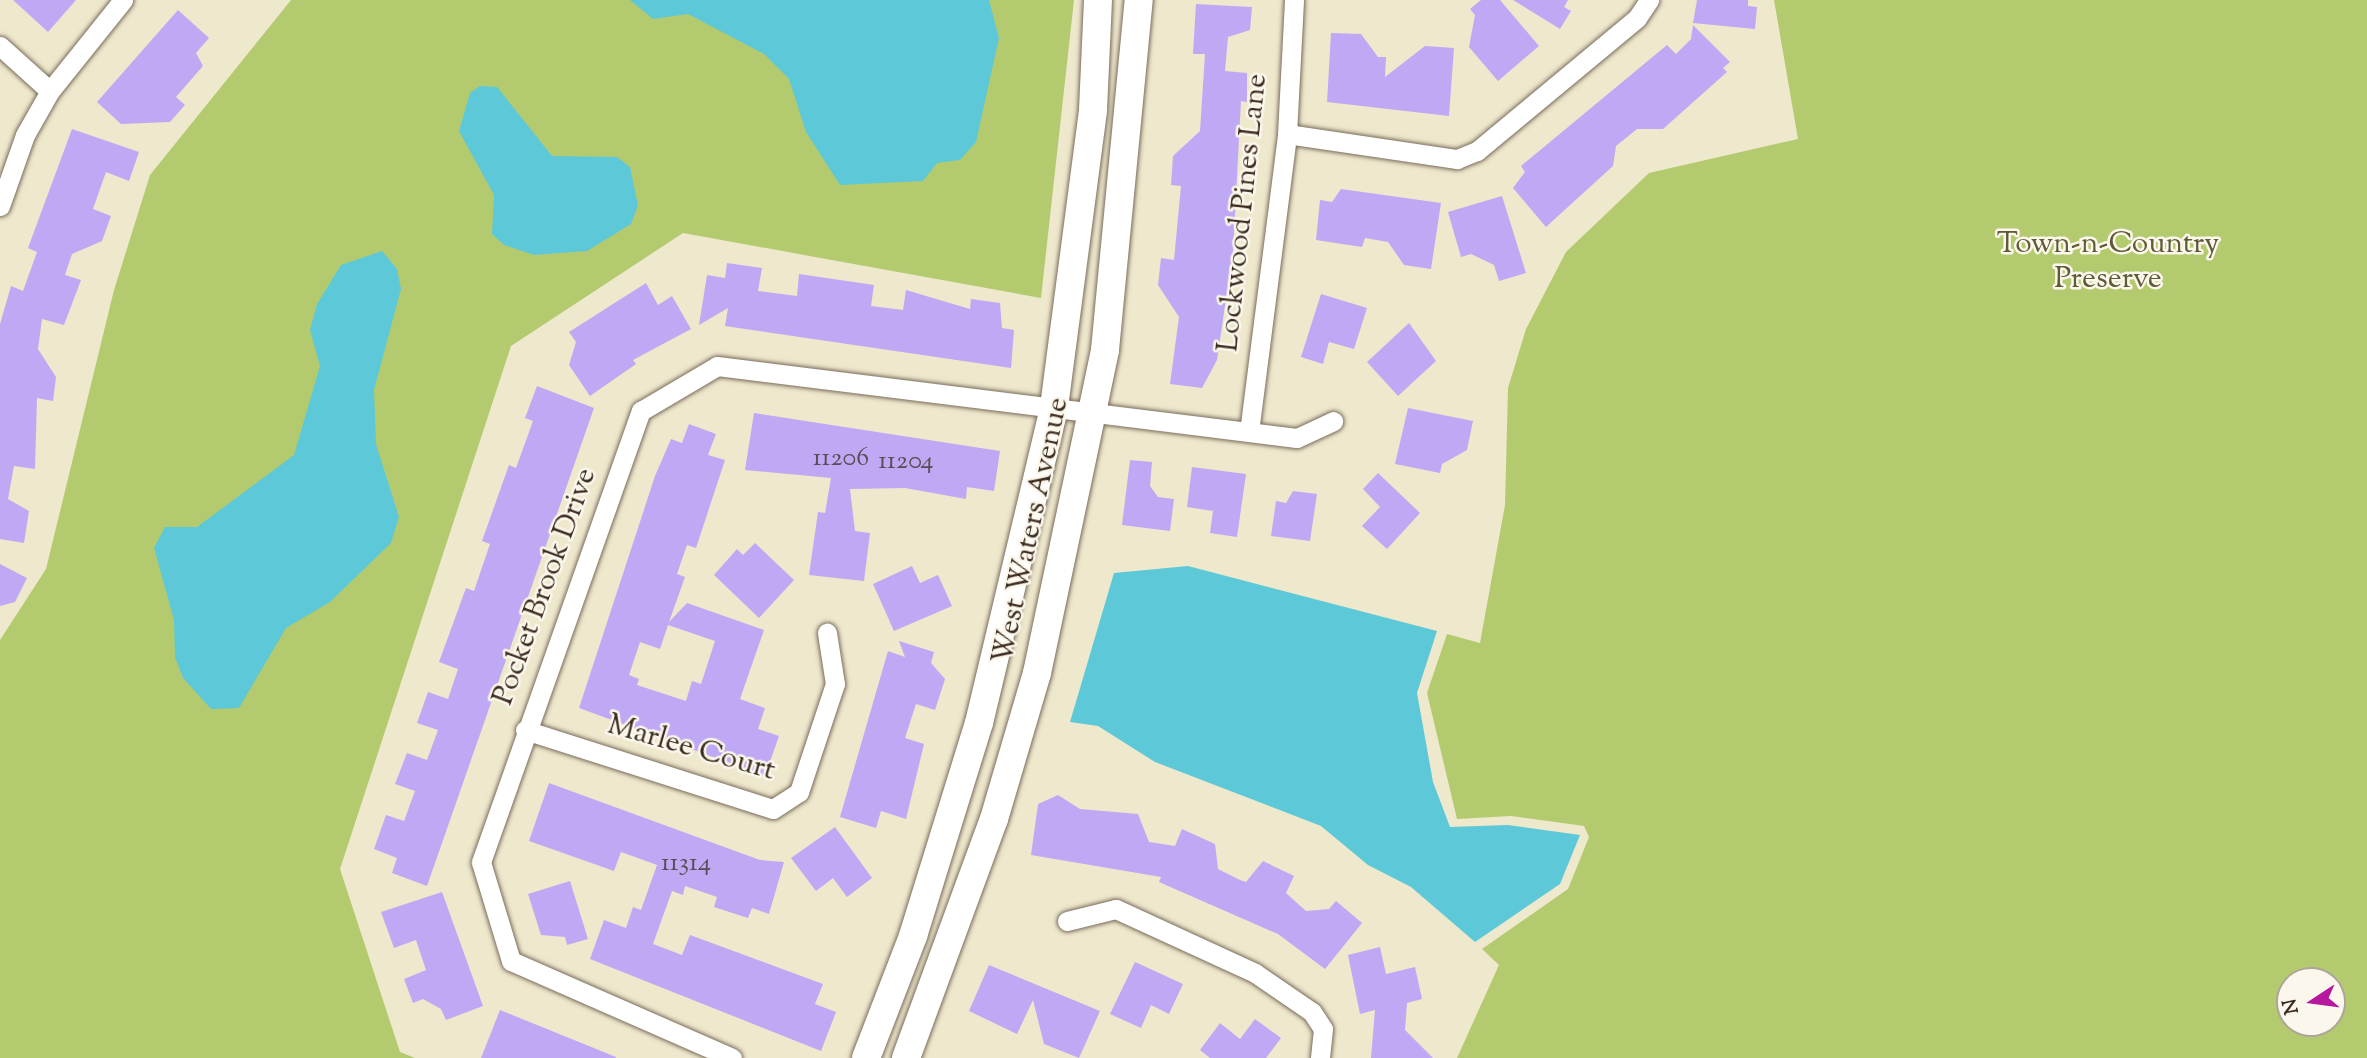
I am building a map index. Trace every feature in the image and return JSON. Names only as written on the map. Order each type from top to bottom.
[{"type":"street","points":[[0,206],[25,135],[50,91],[123,0]]},
{"type":"street","name":"West Waters Avenue","points":[[866,1058],[913,936],[979,723],[1055,407],[1091,124],[1098,0]]},
{"type":"street","name":"West Waters Avenue","points":[[906,1058],[993,819],[1037,673],[1092,414],[1122,209],[1139,0]]},
{"type":"street","name":"Lockwood Pines Lane","points":[[1249,432],[1287,134],[1294,0]]},
{"type":"street","points":[[1287,134],[1457,159],[1477,151],[1637,18],[1649,0]]},
{"type":"street","points":[[0,46],[50,91]]},
{"type":"street","name":"Pocket Brook Drive","points":[[732,1058],[511,961],[481,862],[641,411],[717,366],[1297,438],[1333,421]]},
{"type":"street","name":"Marlee Court","points":[[526,730],[774,808],[799,792],[835,684],[827,633]]},
{"type":"street","points":[[1067,921],[1116,909],[1255,973],[1312,1012],[1323,1029],[1320,1058]]},
{"type":"green space","points":[[291,0],[1074,0],[1041,298],[683,233],[511,346],[340,869],[400,1052],[415,1058],[0,1058],[0,640],[46,569],[114,290],[150,175]]},
{"type":"green space","name":"Town-n-Country Preserve","points":[[1774,0],[2367,0],[2367,1058],[1457,1058],[1499,965],[1482,949],[1568,889],[1589,837],[1584,826],[1511,816],[1457,819],[1427,693],[1447,634],[1480,643],[1505,505],[1508,388],[1526,329],[1566,252],[1649,173],[1798,139]]},
{"type":"water","points":[[630,0],[989,0],[999,38],[976,142],[960,160],[937,163],[923,181],[840,185],[806,132],[789,79],[764,54],[688,14],[653,19]]},
{"type":"water","points":[[480,86],[497,87],[552,156],[617,157],[630,167],[638,205],[631,224],[587,251],[534,255],[504,245],[492,234],[494,195],[459,131],[470,93]]},
{"type":"water","points":[[382,251],[397,269],[401,289],[374,390],[376,444],[399,517],[391,543],[330,602],[286,628],[239,708],[211,709],[183,678],[175,657],[174,620],[154,548],[165,527],[197,527],[294,455],[320,366],[310,330],[317,304],[341,265]]},
{"type":"water","points":[[1188,566],[1437,631],[1417,693],[1433,782],[1450,827],[1508,825],[1580,835],[1560,884],[1475,942],[1411,887],[1368,865],[1321,826],[1155,762],[1098,726],[1070,722],[1114,573]]},
{"type":"building","points":[[13,0],[76,0],[48,32]]},
{"type":"building","points":[[1481,0],[1500,0],[1539,46],[1498,81],[1469,47],[1475,15],[1470,9]]},
{"type":"building","points":[[1513,0],[1568,0],[1564,7],[1571,11],[1560,29]]},
{"type":"building","points":[[1697,0],[1748,0],[1748,6],[1757,7],[1755,29],[1693,23]]},
{"type":"building","points":[[1196,4],[1252,7],[1250,30],[1228,37],[1225,71],[1247,73],[1247,102],[1241,101],[1233,252],[1217,360],[1202,388],[1170,384],[1179,317],[1158,285],[1161,258],[1174,260],[1181,186],[1171,185],[1173,156],[1200,131],[1205,54],[1193,54]]},
{"type":"building","points":[[178,10],[209,38],[196,53],[203,66],[176,97],[185,105],[170,122],[121,124],[97,102]]},
{"type":"building","points":[[1693,25],[1730,62],[1723,68],[1727,72],[1663,129],[1637,129],[1616,146],[1613,166],[1546,227],[1513,188],[1525,172],[1521,166],[1667,45],[1676,54],[1691,39]]},
{"type":"building","points":[[1331,33],[1361,34],[1378,57],[1386,57],[1385,77],[1425,46],[1454,48],[1449,116],[1327,102]]},
{"type":"building","points":[[72,129],[139,152],[129,181],[106,172],[93,209],[111,216],[102,241],[72,254],[65,275],[81,280],[64,325],[42,319],[38,349],[56,377],[53,401],[37,398],[35,469],[14,466],[8,499],[29,511],[24,543],[0,539],[0,324],[11,286],[23,291],[37,252],[28,248]]},
{"type":"building","points":[[1341,189],[1441,203],[1431,269],[1404,265],[1388,242],[1365,238],[1362,247],[1316,240],[1320,200],[1332,202]]},
{"type":"building","points":[[1502,196],[1526,273],[1499,281],[1494,265],[1471,254],[1461,257],[1448,212]]},
{"type":"building","points":[[727,263],[762,268],[758,291],[797,296],[799,274],[874,285],[871,306],[903,310],[906,290],[970,309],[971,299],[1000,303],[1002,328],[1014,330],[1011,368],[725,326],[728,308],[699,325],[707,275],[725,278]]},
{"type":"building","points":[[646,283],[658,305],[672,296],[691,329],[633,360],[636,364],[590,396],[569,365],[576,342],[569,332]]},
{"type":"building","points":[[1321,294],[1367,308],[1354,349],[1329,342],[1323,364],[1301,357]]},
{"type":"building","points":[[1409,323],[1436,361],[1398,396],[1367,362]]},
{"type":"building","points":[[537,386],[594,408],[427,886],[392,873],[397,858],[374,849],[386,815],[404,821],[415,791],[395,784],[407,753],[427,760],[438,730],[417,723],[428,692],[448,699],[458,669],[439,662],[466,588],[474,591],[490,544],[482,541],[509,465],[516,468],[533,421],[525,418]]},
{"type":"building","points":[[1408,408],[1473,421],[1467,450],[1442,464],[1440,473],[1395,464]]},
{"type":"building","points":[[754,413],[1000,451],[994,491],[967,487],[966,499],[905,488],[850,489],[855,531],[870,533],[864,581],[809,575],[818,512],[825,513],[831,478],[745,470]]},
{"type":"building","points":[[689,424],[716,434],[708,455],[725,460],[696,548],[687,545],[677,574],[685,577],[669,622],[687,603],[764,630],[740,699],[765,708],[758,729],[779,736],[765,776],[579,708],[655,476],[671,439],[682,443]],"holes":[[[668,625],[715,641],[701,684],[692,681],[686,701],[637,685],[639,679],[629,675],[640,642],[660,649]]]},
{"type":"building","points":[[1130,460],[1152,462],[1150,486],[1158,497],[1174,499],[1170,531],[1122,525]]},
{"type":"building","points":[[1192,467],[1246,474],[1237,537],[1210,533],[1213,511],[1187,507]]},
{"type":"building","points":[[1378,473],[1420,513],[1387,549],[1362,526],[1380,507],[1363,489]]},
{"type":"building","points":[[1293,491],[1317,494],[1310,541],[1271,536],[1276,501],[1286,503]]},
{"type":"building","points":[[755,543],[794,580],[759,618],[714,575],[737,549],[743,555]]},
{"type":"building","points":[[0,564],[27,578],[15,602],[0,606]]},
{"type":"building","points":[[912,566],[920,583],[938,575],[952,606],[894,631],[873,584]]},
{"type":"building","points":[[899,641],[934,652],[931,663],[945,679],[935,710],[916,704],[905,738],[924,744],[906,819],[881,811],[876,828],[840,817],[888,651],[905,657]]},
{"type":"building","points":[[549,783],[760,860],[784,862],[769,914],[752,908],[748,918],[714,907],[717,897],[685,886],[683,895],[672,891],[653,944],[682,955],[690,935],[823,984],[815,1004],[836,1012],[821,1051],[590,959],[604,920],[626,928],[633,907],[641,910],[657,865],[621,852],[614,871],[529,841]]},
{"type":"building","points":[[1058,795],[1080,809],[1138,814],[1149,842],[1175,846],[1182,829],[1215,844],[1218,869],[1246,882],[1263,861],[1294,876],[1286,893],[1306,911],[1329,909],[1336,901],[1362,923],[1325,969],[1278,934],[1159,882],[1161,877],[1031,855],[1038,804]]},
{"type":"building","points":[[835,827],[872,878],[847,897],[833,878],[816,891],[791,858]]},
{"type":"building","points":[[570,881],[588,939],[567,945],[565,937],[541,935],[528,894]]},
{"type":"building","points":[[442,892],[483,1006],[446,1020],[441,1009],[423,999],[413,1003],[404,979],[426,970],[416,940],[394,948],[381,912]]},
{"type":"building","points":[[1380,947],[1386,974],[1415,967],[1422,999],[1407,1003],[1405,1030],[1433,1058],[1371,1058],[1375,1010],[1360,1014],[1348,955]]},
{"type":"building","points":[[1135,962],[1183,984],[1169,1014],[1151,1005],[1141,1028],[1110,1014]]},
{"type":"building","points":[[989,965],[1100,1011],[1079,1058],[1044,1044],[1033,1000],[1017,1034],[969,1011]]},
{"type":"building","points":[[500,1010],[616,1057],[616,1058],[481,1058]]},
{"type":"building","points":[[1255,1019],[1281,1038],[1266,1058],[1210,1058],[1200,1050],[1220,1023],[1240,1039]]}]
